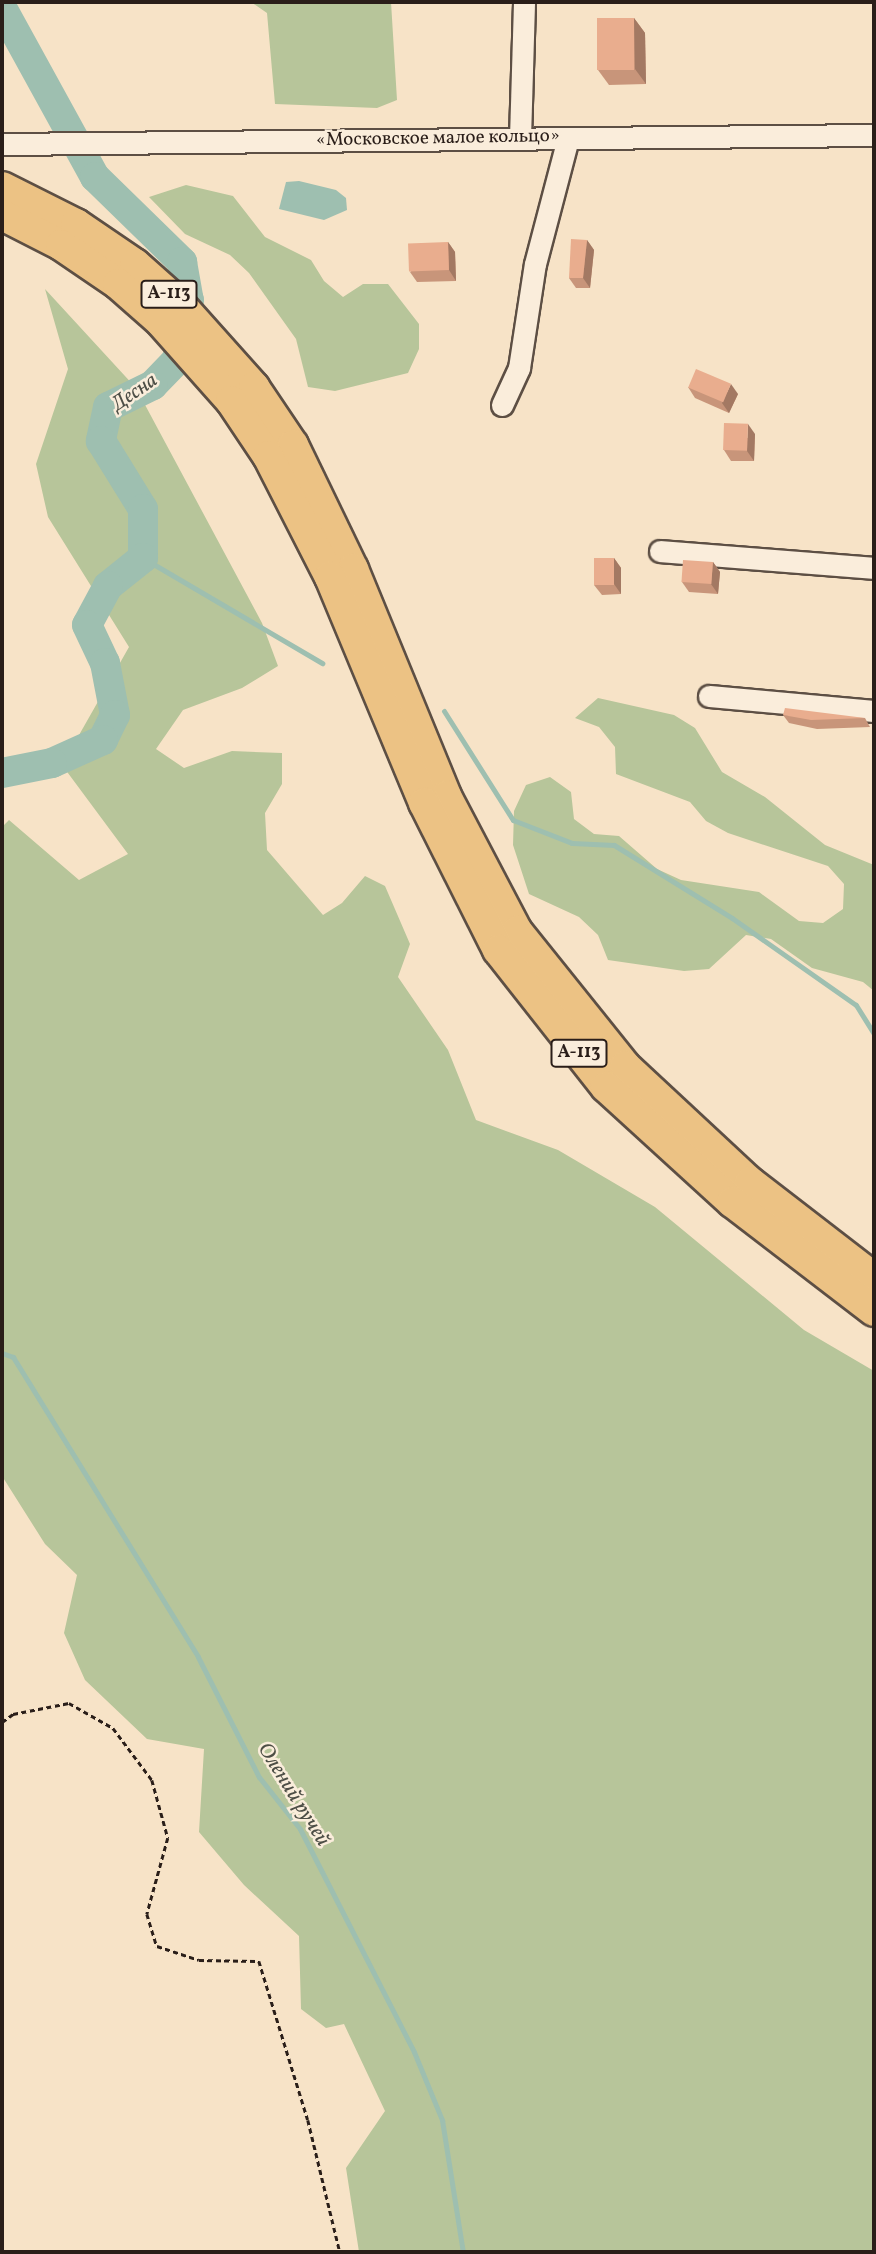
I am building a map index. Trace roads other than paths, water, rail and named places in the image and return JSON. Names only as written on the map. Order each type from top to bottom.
[{"type":"highway","name":"А-113","points":[[3,197],[76,224],[135,264],[180,303],[254,387],[424,803],[498,950],[606,1087],[732,1202],[874,1311]]},
{"type":"highway","name":"А-113","points":[[281,450],[353,569],[446,796],[517,931],[625,1066],[750,1182],[874,1278]]},
{"type":"street","points":[[520,138],[524,2]]},
{"type":"street","name":"«Московское малое кольцо»","points":[[10,145],[874,135]]},
{"type":"street","points":[[502,405],[519,368],[535,264],[568,138]]},
{"type":"street","points":[[660,551],[874,568]]},
{"type":"street","points":[[709,696],[874,711]]},
{"type":"waterway","name":"Десна","points":[[2,8],[95,177],[182,262],[189,300],[177,360],[153,385],[108,407],[101,441],[143,509],[143,558],[108,586],[87,625],[105,663],[115,715],[103,740],[52,763],[2,773]]},
{"type":"waterway","points":[[143,558],[322,663]]},
{"type":"waterway","points":[[444,711],[513,820],[572,843],[614,845],[732,918],[856,1005],[874,1034]]},
{"type":"waterway","name":"Олений ручей","points":[[2,1353],[13,1357],[198,1657],[259,1777],[300,1829],[414,2052],[442,2120],[463,2252]]}]
